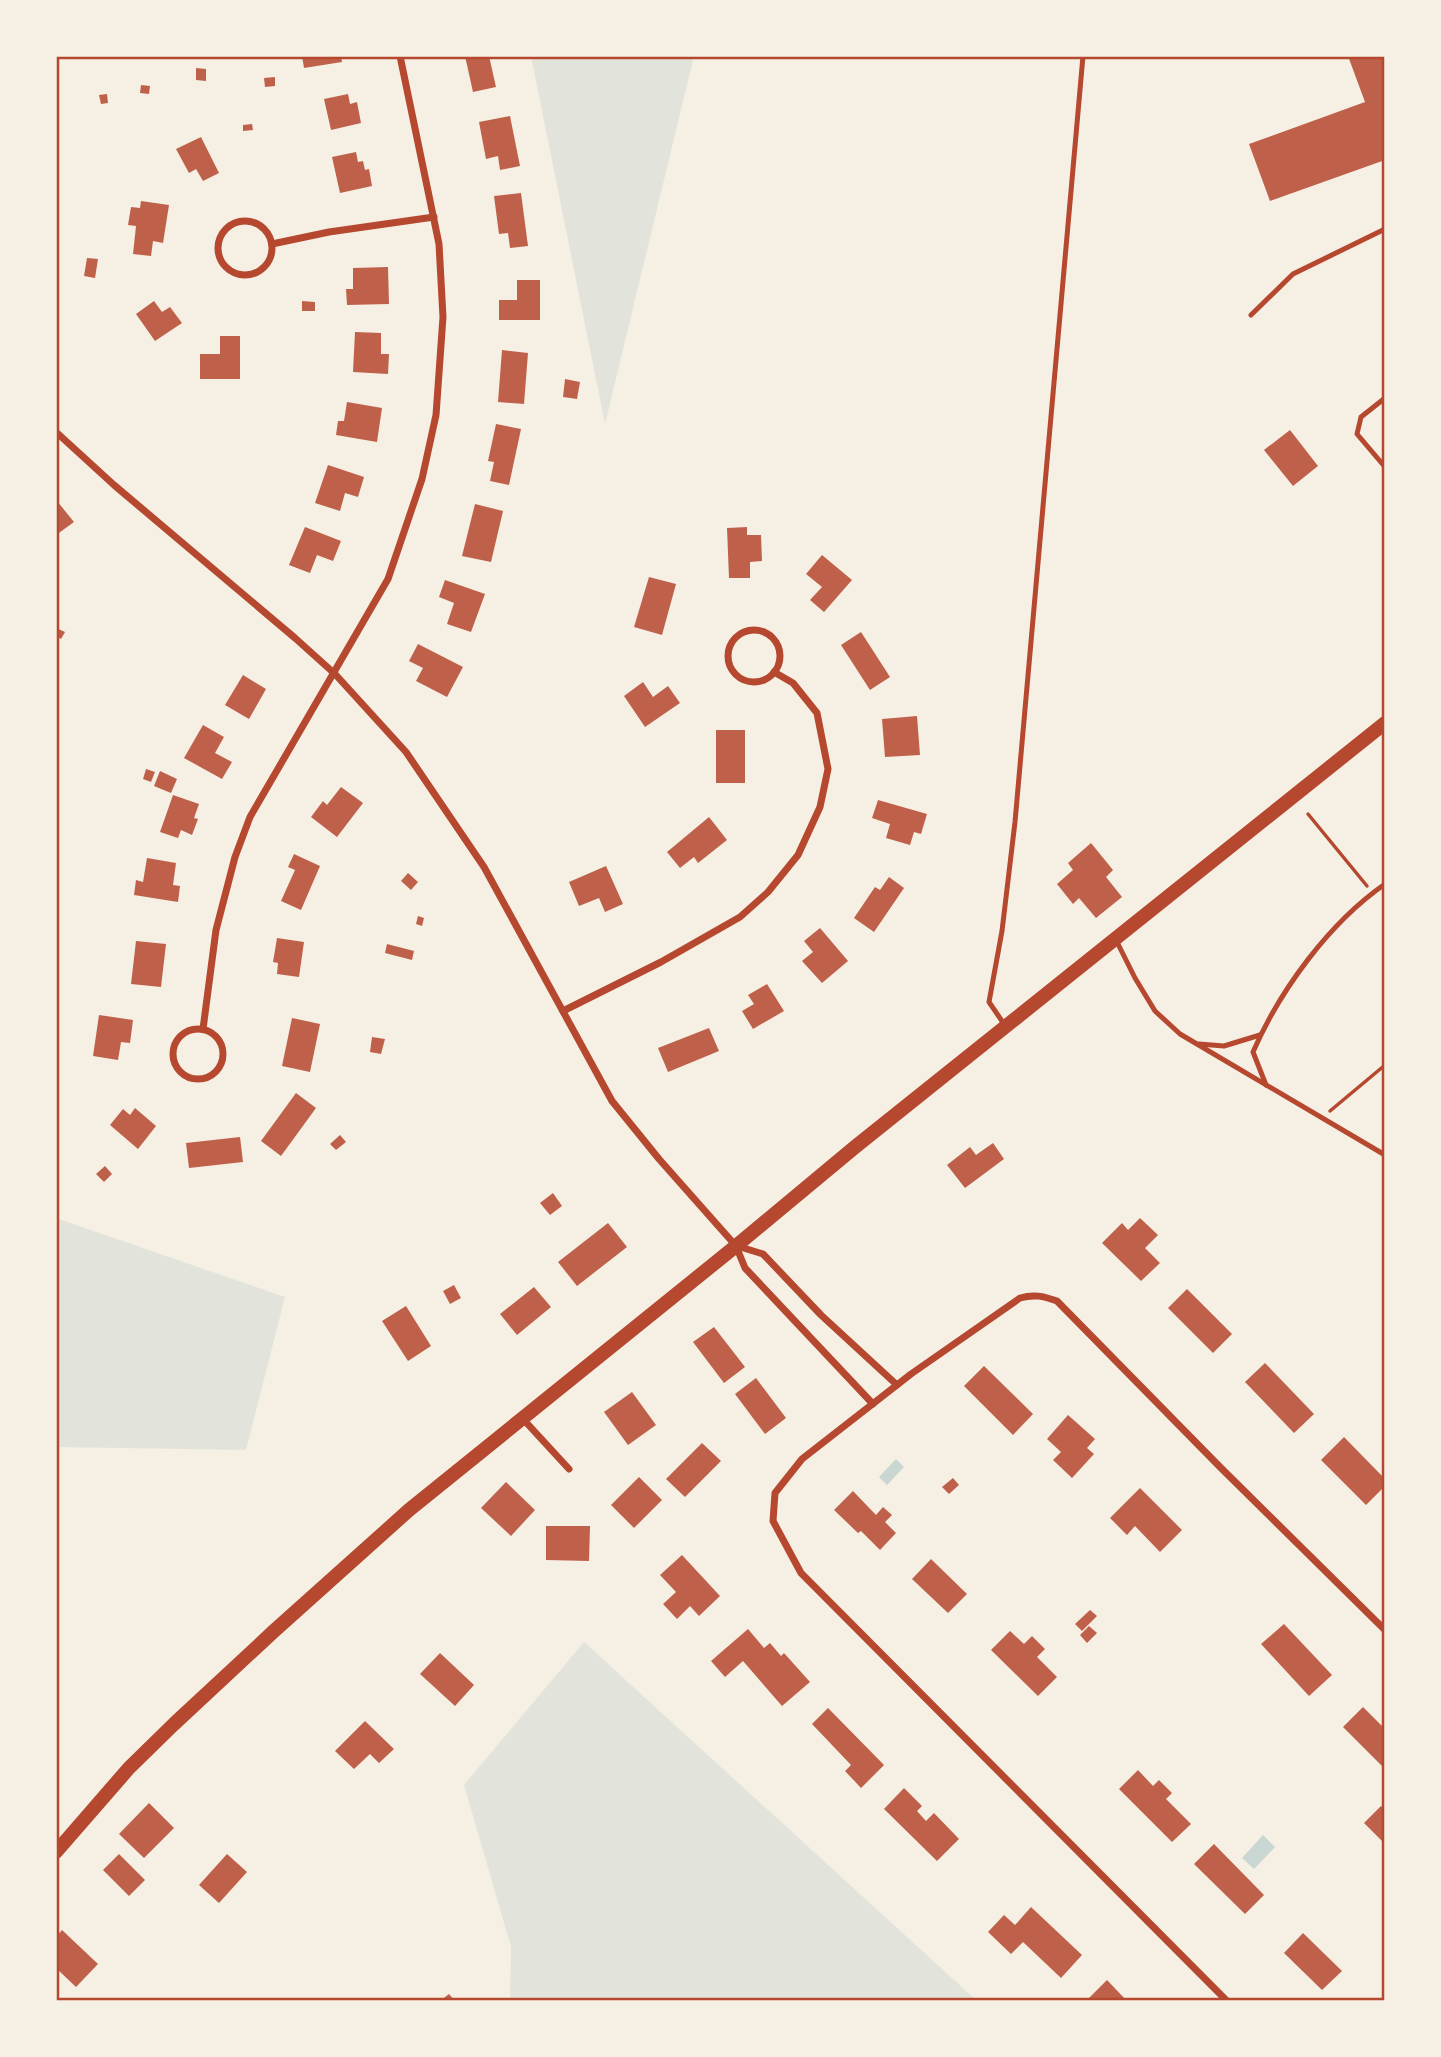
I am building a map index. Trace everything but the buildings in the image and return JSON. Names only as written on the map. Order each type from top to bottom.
[{"type":"main road","points":[[56,1852],[129,1768],[267,1637],[409,1510],[855,1147],[1385,723]]},
{"type":"street","points":[[202,1029],[216,930],[250,817],[388,579],[422,479],[436,415],[443,317],[439,244],[400,56]]},
{"type":"street","points":[[272,244],[329,232],[434,217]]},
{"type":"street","points":[[242,221],[258,224],[265,229],[272,244],[268,262],[253,273],[235,272],[221,260],[218,251],[226,228],[242,221]]},
{"type":"street","points":[[56,432],[335,674],[406,752],[484,867],[612,1101],[736,1246],[744,1268],[873,1404]]},
{"type":"street","points":[[752,631],[769,635],[775,641],[780,657],[775,672],[760,681],[752,682],[736,675],[728,660],[731,644],[737,637],[752,631]]},
{"type":"street","points":[[563,1010],[661,962],[740,917],[768,892],[798,855],[820,807],[828,769],[817,713],[793,683],[775,672]]},
{"type":"street","points":[[191,1029],[202,1029],[215,1034],[220,1040],[223,1063],[212,1075],[195,1079],[187,1077],[175,1064],[174,1047],[177,1039],[184,1033],[191,1029]]},
{"type":"street","points":[[736,1246],[762,1254],[821,1315],[897,1385]]},
{"type":"street","points":[[1227,2001],[801,1573],[772,1521],[775,1493],[802,1459],[897,1385],[1020,1298],[1040,1295],[1056,1301],[1385,1630]]},
{"type":"street","points":[[523,1418],[569,1469]]},
{"type":"lane","points":[[1006,1027],[989,1002],[1002,930],[1015,822],[1083,56]]},
{"type":"lane","points":[[1251,315],[1293,274],[1385,229]]},
{"type":"lane","points":[[1385,398],[1361,417],[1357,434],[1385,467]]},
{"type":"lane","points":[[1266,1085],[1253,1052],[1266,1022],[1316,948],[1385,884]]},
{"type":"lane","points":[[1116,940],[1155,1011],[1180,1034],[1385,1156]]},
{"type":"lane","points":[[1195,1043],[1224,1046],[1260,1035]]},
{"type":"path","points":[[1308,814],[1373,893]]},
{"type":"path","points":[[1322,1118],[1385,1065]]},
{"type":"shaded area","points":[[531,56],[694,56],[605,424]]},
{"type":"shaded area","points":[[56,1218],[285,1297],[246,1450],[56,1447]]},
{"type":"shaded area","points":[[896,1459],[904,1467],[887,1485],[879,1477]]},
{"type":"shaded area","points":[[584,1642],[977,2001],[510,2001],[511,1947],[464,1785]]},
{"type":"shaded area","points":[[1263,1835],[1275,1847],[1254,1869],[1242,1858]]}]
